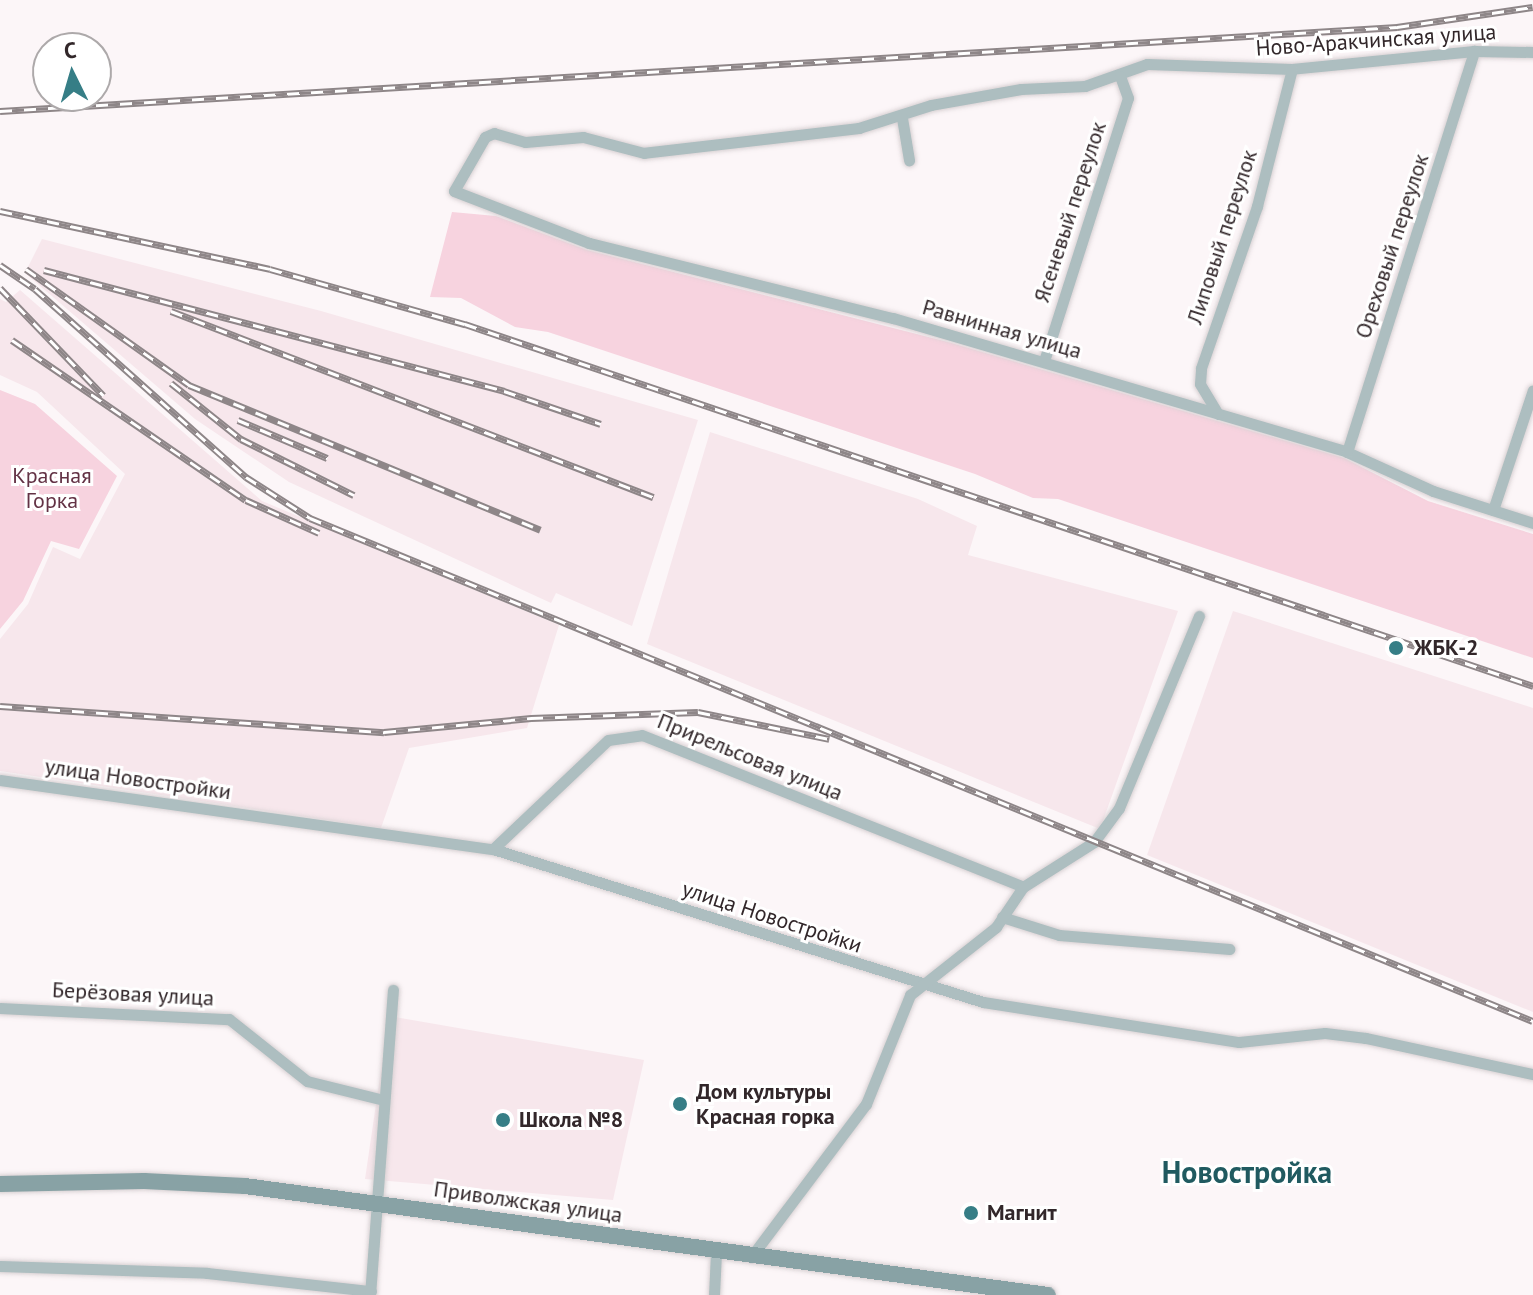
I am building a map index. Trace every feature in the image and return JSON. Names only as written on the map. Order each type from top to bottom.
[{"type":"main road","name":"Приволжская улица","points":[[0,1184],[144,1181],[245,1186],[1048,1295]]},
{"type":"street","name":"Ново-Аракчинская улица","points":[[454,191],[485,137],[494,133],[525,142],[583,137],[644,153],[859,128],[902,118],[931,105],[1021,89],[1085,86],[1172,62],[1292,69],[1474,51],[1533,52]]},
{"type":"street","name":"Ореховый переулок","points":[[1347,452],[1474,51]]},
{"type":"street","name":"Липовый переулок","points":[[1218,414],[1200,384],[1201,368],[1257,206],[1292,69]]},
{"type":"street","name":"Ясеневый переулок","points":[[1044,361],[1128,98],[1120,76]]},
{"type":"street","points":[[902,118],[909,160]]},
{"type":"street","name":"Равнинная улица","points":[[454,191],[589,243],[1044,361],[1347,452],[1433,491],[1533,523]]},
{"type":"street","points":[[1493,510],[1533,390]]},
{"type":"street","points":[[751,1257],[866,1104],[910,995],[1002,917],[1023,887],[1094,842],[1119,808],[1199,616]]},
{"type":"street","name":"Прирельсовая улица","points":[[493,849],[608,740],[642,735],[1023,887]]},
{"type":"street","name":"улица Новостройки","points":[[0,780],[493,849],[983,1002],[1239,1042],[1325,1033],[1366,1038],[1533,1074]]},
{"type":"street","points":[[1002,917],[1059,935],[1229,949]]},
{"type":"street","points":[[0,1266],[207,1273],[370,1293],[393,990]]},
{"type":"street","name":"Берёзовая улица","points":[[0,1008],[229,1019],[307,1081],[384,1100]]},
{"type":"street","points":[[714,1295],[716,1252]]},
{"type":"shaded area","points":[[42,239],[321,311],[698,420],[632,626],[556,593],[551,603],[289,482],[195,419],[25,273]]},
{"type":"shaded area","points":[[20,290],[262,501],[559,625],[527,728],[409,748],[381,828],[0,771],[0,639],[28,604],[53,547],[80,559],[125,474],[37,392],[0,375],[0,299],[6,302]]},
{"type":"shaded area","points":[[710,432],[918,499],[977,526],[968,555],[1178,611],[1100,829],[647,644]]},
{"type":"shaded area","points":[[1233,611],[1533,708],[1533,1012],[1147,855]]},
{"type":"shaded area","name":"Школа №8","points":[[389,1016],[644,1060],[613,1200],[365,1179]]},
{"type":"green space","points":[[452,212],[496,216],[587,250],[948,342],[1344,458],[1428,501],[1533,534],[1533,658],[1058,499],[1033,498],[975,474],[548,332],[515,327],[461,298],[430,297]]},
{"type":"green space","name":"Красная Горка","points":[[0,390],[35,404],[117,476],[79,549],[51,541],[23,601],[0,629]]},
{"type":"railway","points":[[0,111],[1397,27],[1533,7]]},
{"type":"railway","points":[[0,211],[270,269],[465,324],[1533,686]]},
{"type":"railway","points":[[0,265],[35,289],[246,477],[310,518],[1533,1021]]},
{"type":"railway","points":[[26,269],[189,385],[540,530]]},
{"type":"railway","points":[[44,270],[504,391],[601,424]]},
{"type":"railway","points":[[0,288],[103,395]]},
{"type":"railway","points":[[171,311],[653,497]]},
{"type":"railway","points":[[12,340],[246,500],[319,533]]},
{"type":"railway","points":[[171,383],[241,439],[354,495]]},
{"type":"railway","points":[[238,420],[327,458]]},
{"type":"railway","points":[[0,706],[384,732],[531,718],[698,712],[829,739]]},
{"type":"place","name":"ЖБК-2","points":[[1396,648]]},
{"type":"place","name":"Дом культуры Красная горка","points":[[680,1104]]},
{"type":"place","name":"Школа №8","points":[[503,1120]]},
{"type":"place","name":"Магнит","points":[[971,1213]]},
{"type":"district","name":"Новостройка","points":[[1247,1172]]}]
